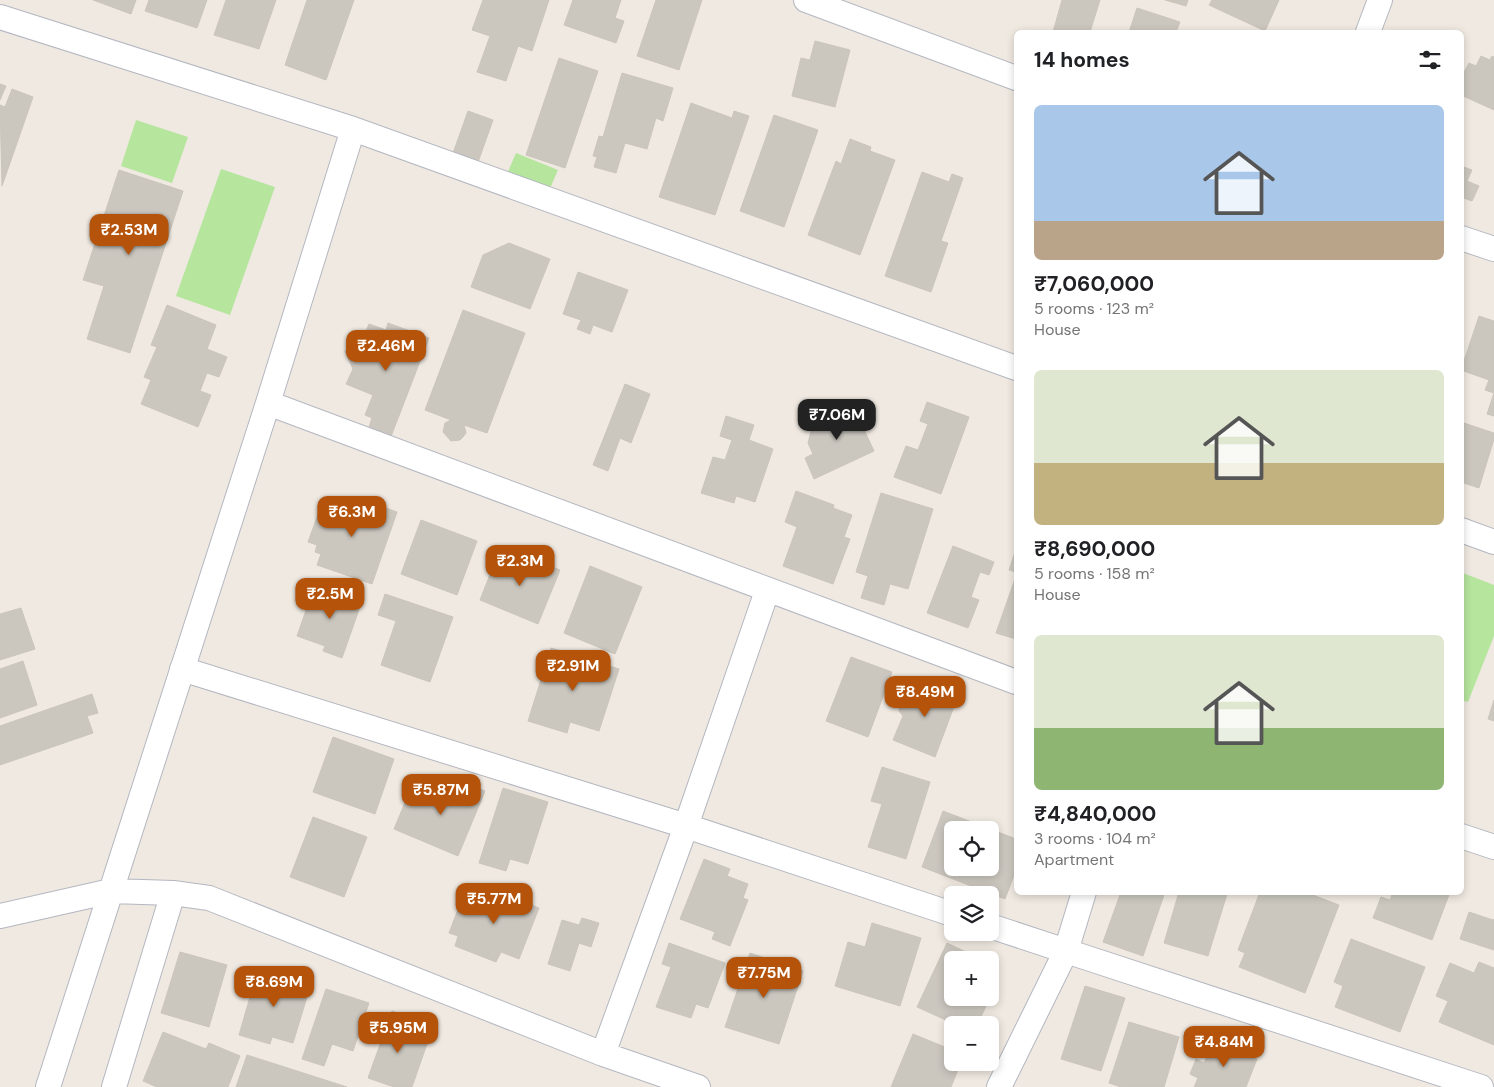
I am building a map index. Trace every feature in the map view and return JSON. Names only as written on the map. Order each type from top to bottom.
[{"type":"street","points":[[806,0],[1014,77]]},
{"type":"street","points":[[1369,30],[1380,0]]},
{"type":"street","points":[[0,17],[353,130],[1014,367]]},
{"type":"street","points":[[48,1087],[268,404],[353,130]]},
{"type":"street","points":[[1464,239],[1494,249]]},
{"type":"street","points":[[268,404],[1014,681]]},
{"type":"street","points":[[1464,531],[1494,542]]},
{"type":"street","points":[[603,1054],[686,826],[767,591]]},
{"type":"street","points":[[182,669],[686,826],[944,911]]},
{"type":"street","points":[[1464,837],[1494,847]]},
{"type":"street","points":[[0,916],[110,891],[173,893],[209,898],[603,1054],[698,1087]]},
{"type":"street","points":[[114,1087],[173,893]]},
{"type":"street","points":[[999,1087],[1066,951],[1083,895]]},
{"type":"street","points":[[999,929],[1481,1087]]},
{"type":"green space","points":[[136,120],[188,137],[172,183],[121,166]]},
{"type":"green space","points":[[516,153],[558,170],[548,193],[506,176]]},
{"type":"green space","points":[[221,169],[275,187],[230,315],[176,296]]},
{"type":"green space","points":[[1464,573],[1494,585],[1494,636],[1468,702],[1464,701]]},
{"type":"building","points":[[93,0],[136,0],[131,14]]},
{"type":"building","points":[[149,0],[207,0],[197,28],[145,11]]},
{"type":"building","points":[[226,0],[276,0],[259,49],[214,35]]},
{"type":"building","points":[[307,0],[354,0],[326,80],[285,65]]},
{"type":"building","points":[[483,0],[549,0],[532,51],[518,46],[506,81],[477,72],[490,36],[472,30]]},
{"type":"building","points":[[573,0],[621,0],[615,18],[624,21],[616,43],[564,25]]},
{"type":"building","points":[[656,0],[702,0],[679,70],[637,56]]},
{"type":"building","points":[[1062,0],[1100,0],[1091,30],[1054,30]]},
{"type":"building","points":[[1165,0],[1188,0],[1186,6]]},
{"type":"building","points":[[1212,0],[1279,0],[1265,30],[1209,5]]},
{"type":"building","points":[[1137,8],[1180,22],[1177,30],[1130,30]]},
{"type":"building","points":[[815,41],[850,50],[835,107],[792,96],[801,58],[810,60]]},
{"type":"building","points":[[1481,56],[1490,60],[1492,56],[1494,57],[1494,110],[1464,96],[1464,72],[1469,63],[1476,66]]},
{"type":"building","points":[[559,58],[598,71],[565,168],[526,155]]},
{"type":"building","points":[[622,73],[673,88],[663,121],[656,118],[647,149],[625,143],[616,173],[594,167],[597,157],[593,156],[599,136],[603,137]]},
{"type":"building","points":[[0,84],[6,86],[0,100]]},
{"type":"building","points":[[12,89],[33,97],[2,186],[0,105],[5,107]]},
{"type":"building","points":[[691,103],[732,118],[734,111],[749,116],[715,215],[659,197]]},
{"type":"building","points":[[468,111],[493,120],[477,165],[452,156]]},
{"type":"building","points":[[774,115],[818,130],[784,227],[740,211]]},
{"type":"building","points":[[850,139],[871,147],[870,151],[895,160],[860,255],[808,235],[836,161],[841,164]]},
{"type":"building","points":[[1464,167],[1472,170],[1467,181],[1479,186],[1472,201],[1464,198]]},
{"type":"building","points":[[119,170],[183,191],[130,353],[87,339],[104,286],[83,280]]},
{"type":"building","points":[[922,172],[949,182],[952,174],[963,178],[941,241],[948,243],[931,292],[885,276]]},
{"type":"building","points":[[509,243],[550,259],[530,309],[471,287],[483,255]]},
{"type":"building","points":[[578,272],[628,290],[612,332],[593,325],[590,334],[577,329],[581,320],[563,314]]},
{"type":"building","points":[[167,305],[216,325],[207,349],[227,357],[219,377],[207,373],[200,391],[211,395],[198,427],[141,404],[151,380],[144,377],[157,347],[151,345]]},
{"type":"building","points":[[463,310],[525,333],[487,433],[464,425],[466,433],[463,437],[460,440],[451,441],[443,432],[445,423],[451,420],[425,410]]},
{"type":"building","points":[[1479,316],[1494,321],[1494,393],[1485,390],[1489,380],[1464,371],[1464,361]]},
{"type":"building","points":[[388,323],[429,338],[390,439],[368,430],[372,418],[365,415],[373,395],[346,384],[353,369],[345,351],[359,348],[369,324],[386,330]]},
{"type":"building","points":[[625,384],[650,394],[631,443],[620,438],[608,471],[593,465]]},
{"type":"building","points":[[1494,393],[1494,416],[1487,414]]},
{"type":"building","points":[[851,402],[874,451],[814,479],[805,458],[813,454],[808,443],[811,431],[822,425],[818,417]]},
{"type":"building","points":[[927,402],[969,417],[941,494],[894,477],[906,446],[918,450],[928,424],[920,421]]},
{"type":"building","points":[[726,416],[754,425],[749,440],[773,449],[755,502],[736,496],[734,503],[701,493],[713,457],[725,460],[732,440],[720,436]]},
{"type":"building","points":[[1464,423],[1494,433],[1494,439],[1479,488],[1464,483]]},
{"type":"building","points":[[796,491],[834,505],[833,508],[852,515],[844,537],[850,539],[833,584],[783,566],[797,527],[785,522]]},
{"type":"building","points":[[881,493],[933,509],[908,589],[890,584],[884,605],[861,598],[868,576],[856,572]]},
{"type":"building","points":[[324,498],[357,509],[360,499],[397,512],[372,584],[317,565],[321,554],[315,552],[317,545],[308,542]]},
{"type":"building","points":[[421,520],[477,541],[457,595],[401,574]]},
{"type":"building","points":[[953,546],[994,562],[989,575],[980,572],[971,597],[979,600],[968,628],[927,613]]},
{"type":"building","points":[[498,554],[517,561],[520,554],[560,570],[538,624],[480,600]]},
{"type":"building","points":[[1014,555],[1014,571],[1009,570]]},
{"type":"building","points":[[590,566],[642,587],[615,654],[564,633]]},
{"type":"building","points":[[1014,582],[1014,638],[996,633]]},
{"type":"building","points":[[315,585],[362,601],[342,658],[323,651],[325,646],[297,636]]},
{"type":"building","points":[[385,594],[453,617],[430,682],[381,665],[396,621],[378,615]]},
{"type":"building","points":[[21,608],[35,649],[0,660],[0,614]]},
{"type":"building","points":[[551,648],[619,669],[599,731],[570,722],[567,733],[528,721]]},
{"type":"building","points":[[851,657],[892,672],[868,737],[826,721]]},
{"type":"building","points":[[23,661],[37,705],[0,718],[0,669]]},
{"type":"building","points":[[917,680],[958,696],[935,757],[893,740],[903,716],[899,711],[899,707],[903,704],[908,704]]},
{"type":"building","points":[[92,694],[98,713],[87,716],[93,733],[0,765],[0,726]]},
{"type":"building","points":[[1494,700],[1494,721],[1488,719]]},
{"type":"building","points":[[333,737],[394,759],[375,814],[313,792]]},
{"type":"building","points":[[882,767],[930,782],[906,859],[868,847],[882,804],[871,801]]},
{"type":"building","points":[[453,778],[485,791],[458,856],[394,829],[409,793],[423,799],[429,786],[442,792],[446,782],[451,785]]},
{"type":"building","points":[[503,788],[548,802],[528,864],[510,859],[506,871],[479,863]]},
{"type":"building","points":[[943,811],[969,821],[944,821],[944,875],[922,867]]},
{"type":"building","points":[[313,817],[367,837],[344,897],[290,877]]},
{"type":"building","points":[[999,832],[1014,838],[1014,875],[1005,899],[999,897],[999,886],[971,886],[945,876],[999,876]]},
{"type":"building","points":[[704,859],[730,869],[727,876],[748,884],[743,898],[748,900],[730,946],[712,939],[715,932],[680,919]]},
{"type":"building","points":[[479,885],[539,908],[519,959],[501,952],[496,962],[455,946],[458,936],[449,933],[460,904],[471,908]]},
{"type":"building","points":[[1120,895],[1164,895],[1143,956],[1103,942]]},
{"type":"building","points":[[1178,895],[1227,895],[1208,956],[1164,943]]},
{"type":"building","points":[[1259,895],[1313,895],[1339,905],[1305,993],[1239,967],[1245,953],[1238,950]]},
{"type":"building","points":[[1392,895],[1449,895],[1432,940],[1373,918],[1381,897],[1390,900]]},
{"type":"building","points":[[1469,912],[1494,919],[1494,950],[1460,939]]},
{"type":"building","points":[[582,918],[599,923],[591,947],[579,943],[570,971],[548,964],[562,920],[579,925]]},
{"type":"building","points":[[872,923],[921,938],[900,1006],[835,986],[848,942],[865,947]]},
{"type":"building","points":[[1351,939],[1425,967],[1400,1032],[1335,1007],[1343,986],[1334,982]]},
{"type":"building","points":[[669,943],[725,963],[708,1008],[696,1004],[691,1018],[656,1007],[671,967],[662,964]]},
{"type":"building","points":[[947,943],[964,951],[944,951],[944,1006],[986,1006],[981,1016],[944,1016],[944,1019],[917,1007]]},
{"type":"building","points":[[180,952],[227,965],[209,1027],[161,1013]]},
{"type":"building","points":[[750,953],[803,971],[779,1044],[725,1027]]},
{"type":"building","points":[[1479,962],[1494,968],[1494,1045],[1439,1022],[1448,1001],[1436,996],[1450,963],[1474,973]]},
{"type":"building","points":[[258,969],[311,984],[293,1043],[272,1037],[270,1044],[239,1035]]},
{"type":"building","points":[[1085,986],[1125,998],[1101,1071],[1061,1059]]},
{"type":"building","points":[[326,989],[369,1003],[353,1051],[332,1044],[324,1066],[302,1059]]},
{"type":"building","points":[[392,1011],[412,1018],[406,1034],[428,1041],[412,1087],[394,1087],[368,1078]]},
{"type":"building","points":[[1129,1022],[1179,1037],[1164,1087],[1121,1087],[1109,1083]]},
{"type":"building","points":[[163,1032],[206,1049],[209,1043],[240,1056],[228,1087],[157,1087],[143,1081]]},
{"type":"building","points":[[913,1034],[944,1047],[944,1071],[957,1071],[951,1087],[891,1087]]},
{"type":"building","points":[[1213,1041],[1257,1059],[1246,1087],[1194,1087],[1198,1078],[1190,1074],[1196,1059],[1204,1063]]},
{"type":"building","points":[[247,1055],[347,1087],[236,1087]]}]
